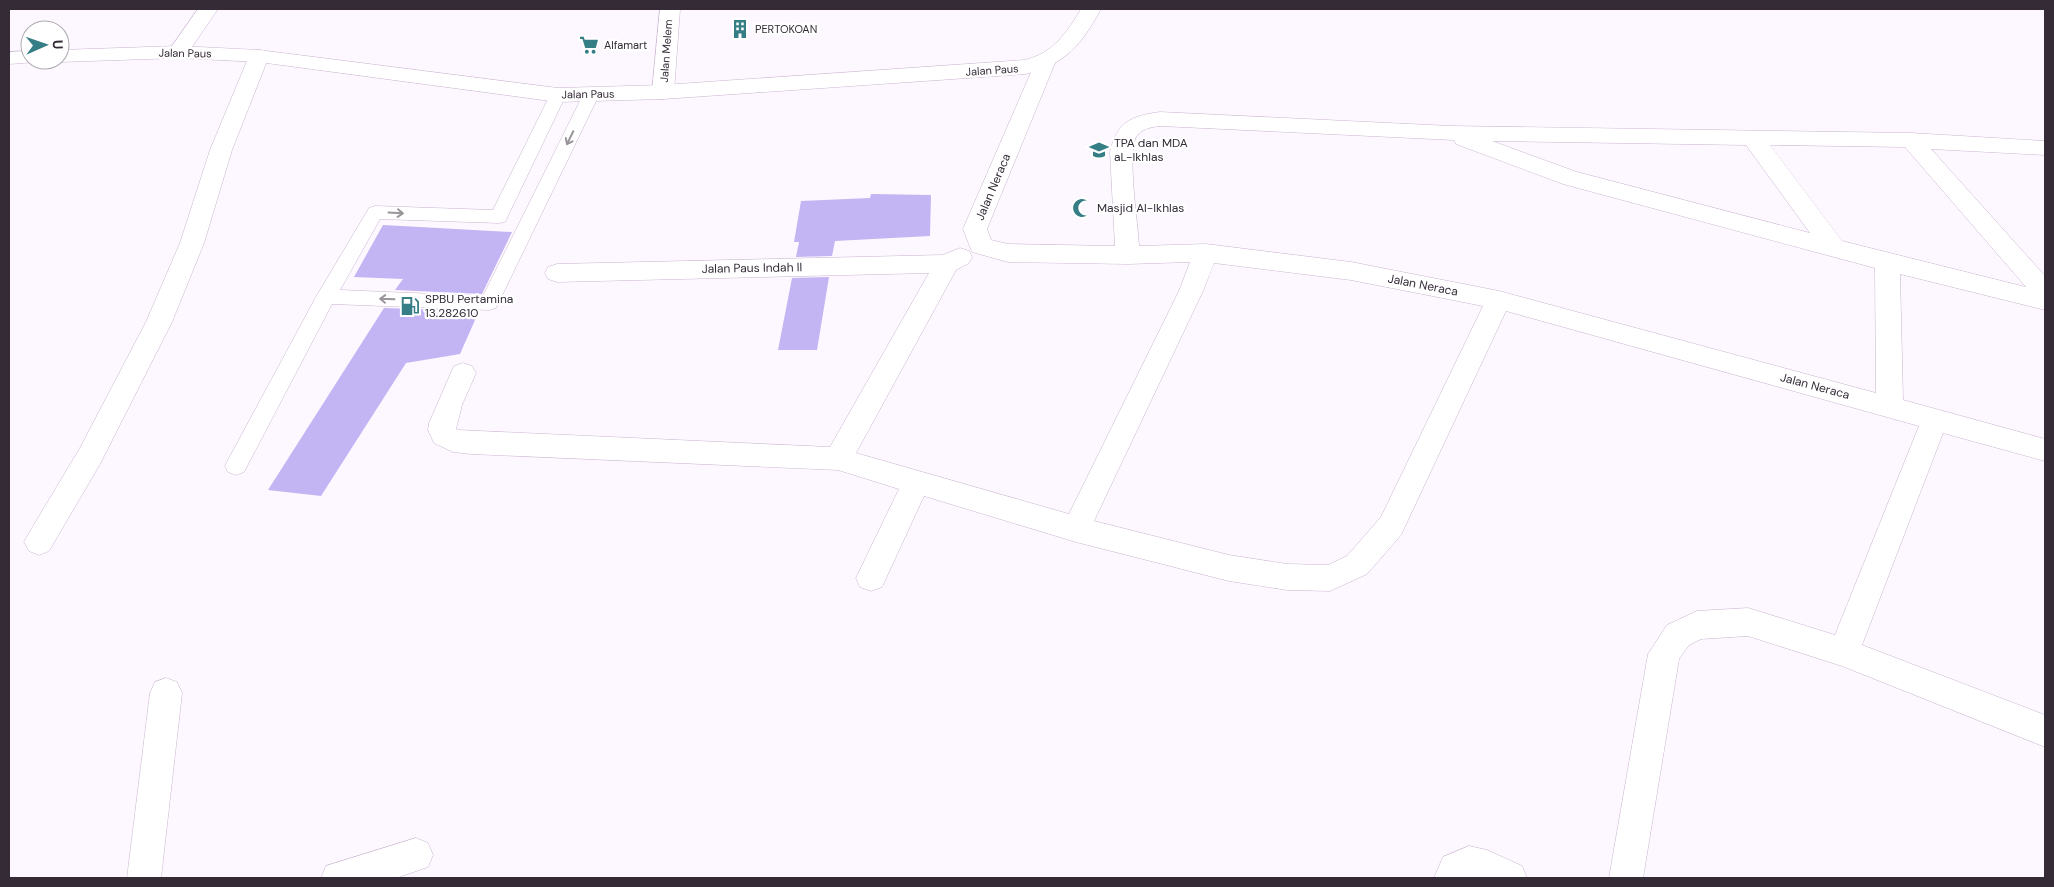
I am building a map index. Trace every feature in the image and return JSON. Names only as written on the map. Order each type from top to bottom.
[{"type":"street","points":[[178,52],[208,9]]},
{"type":"street","name":"Jalan Melem","points":[[663,92],[670,9]]},
{"type":"street","points":[[1045,63],[1070,41],[1091,9]]},
{"type":"street","name":"Jalan Paus","points":[[70,56],[178,52],[259,56],[558,95],[663,92],[1009,69],[1045,63]]},
{"type":"street","points":[[38,542],[90,456],[159,322],[192,243],[221,150],[259,56]]},
{"type":"street","name":"Jalan Neraca","points":[[1045,63],[975,229],[980,246],[1008,253],[1128,255],[1206,253],[1351,271],[1499,300],[2045,450]]},
{"type":"street","points":[[1128,255],[1121,152],[1123,138],[1130,128],[1143,121],[1183,120],[1451,133],[1751,136],[1911,140],[2045,148]]},
{"type":"street","points":[[1451,133],[1498,153],[1571,178],[1887,262],[2045,301]]},
{"type":"street","points":[[1751,136],[1834,248]]},
{"type":"street","points":[[1911,140],[2045,292]]},
{"type":"street","points":[[838,459],[947,264],[980,246]]},
{"type":"street","points":[[1076,529],[1192,291],[1206,253]]},
{"type":"street","points":[[1887,262],[1890,406]]},
{"type":"street","name":"Jalan Paus Indah II","points":[[557,273],[947,264]]},
{"type":"street","points":[[463,373],[441,428],[444,435],[455,441],[838,459],[917,480],[1076,529],[1229,568],[1287,577],[1330,578],[1357,566],[1391,526],[1499,300]]},
{"type":"street","points":[[1844,652],[1935,419]]},
{"type":"street","points":[[871,578],[917,480]]},
{"type":"street","points":[[1626,878],[1664,654],[1678,635],[1697,625],[1748,622],[1844,652],[2045,731]]},
{"type":"street","points":[[144,878],[166,692]]},
{"type":"street","points":[[338,878],[416,855]]},
{"type":"street","points":[[1452,878],[1458,868],[1466,864],[1477,864],[1510,878]]},
{"type":"lane","points":[[326,297],[489,303],[591,94]]},
{"type":"lane","points":[[236,466],[326,297],[376,212],[499,218],[558,95]]},
{"type":"building","points":[[871,194],[931,195],[930,236],[835,241],[832,256],[796,257],[799,242],[794,242],[801,201],[870,198]]},
{"type":"building","points":[[383,225],[512,232],[482,294],[395,290],[403,279],[354,277]]},
{"type":"building","points":[[829,277],[817,350],[778,350],[792,278]]},
{"type":"building","points":[[384,308],[479,311],[460,354],[406,363],[321,496],[268,490]]},
{"type":"place","name":"PERTOKOAN","points":[[740,29]]},
{"type":"place","name":"Alfamart","points":[[589,45]]},
{"type":"place","name":"TPA dan MDA aL-Ikhlas","points":[[1099,150]]},
{"type":"place","name":"Masjid Al-Ikhlas","points":[[1082,208]]},
{"type":"place","name":"SPBU Pertamina 13.282610","points":[[410,306]]}]
